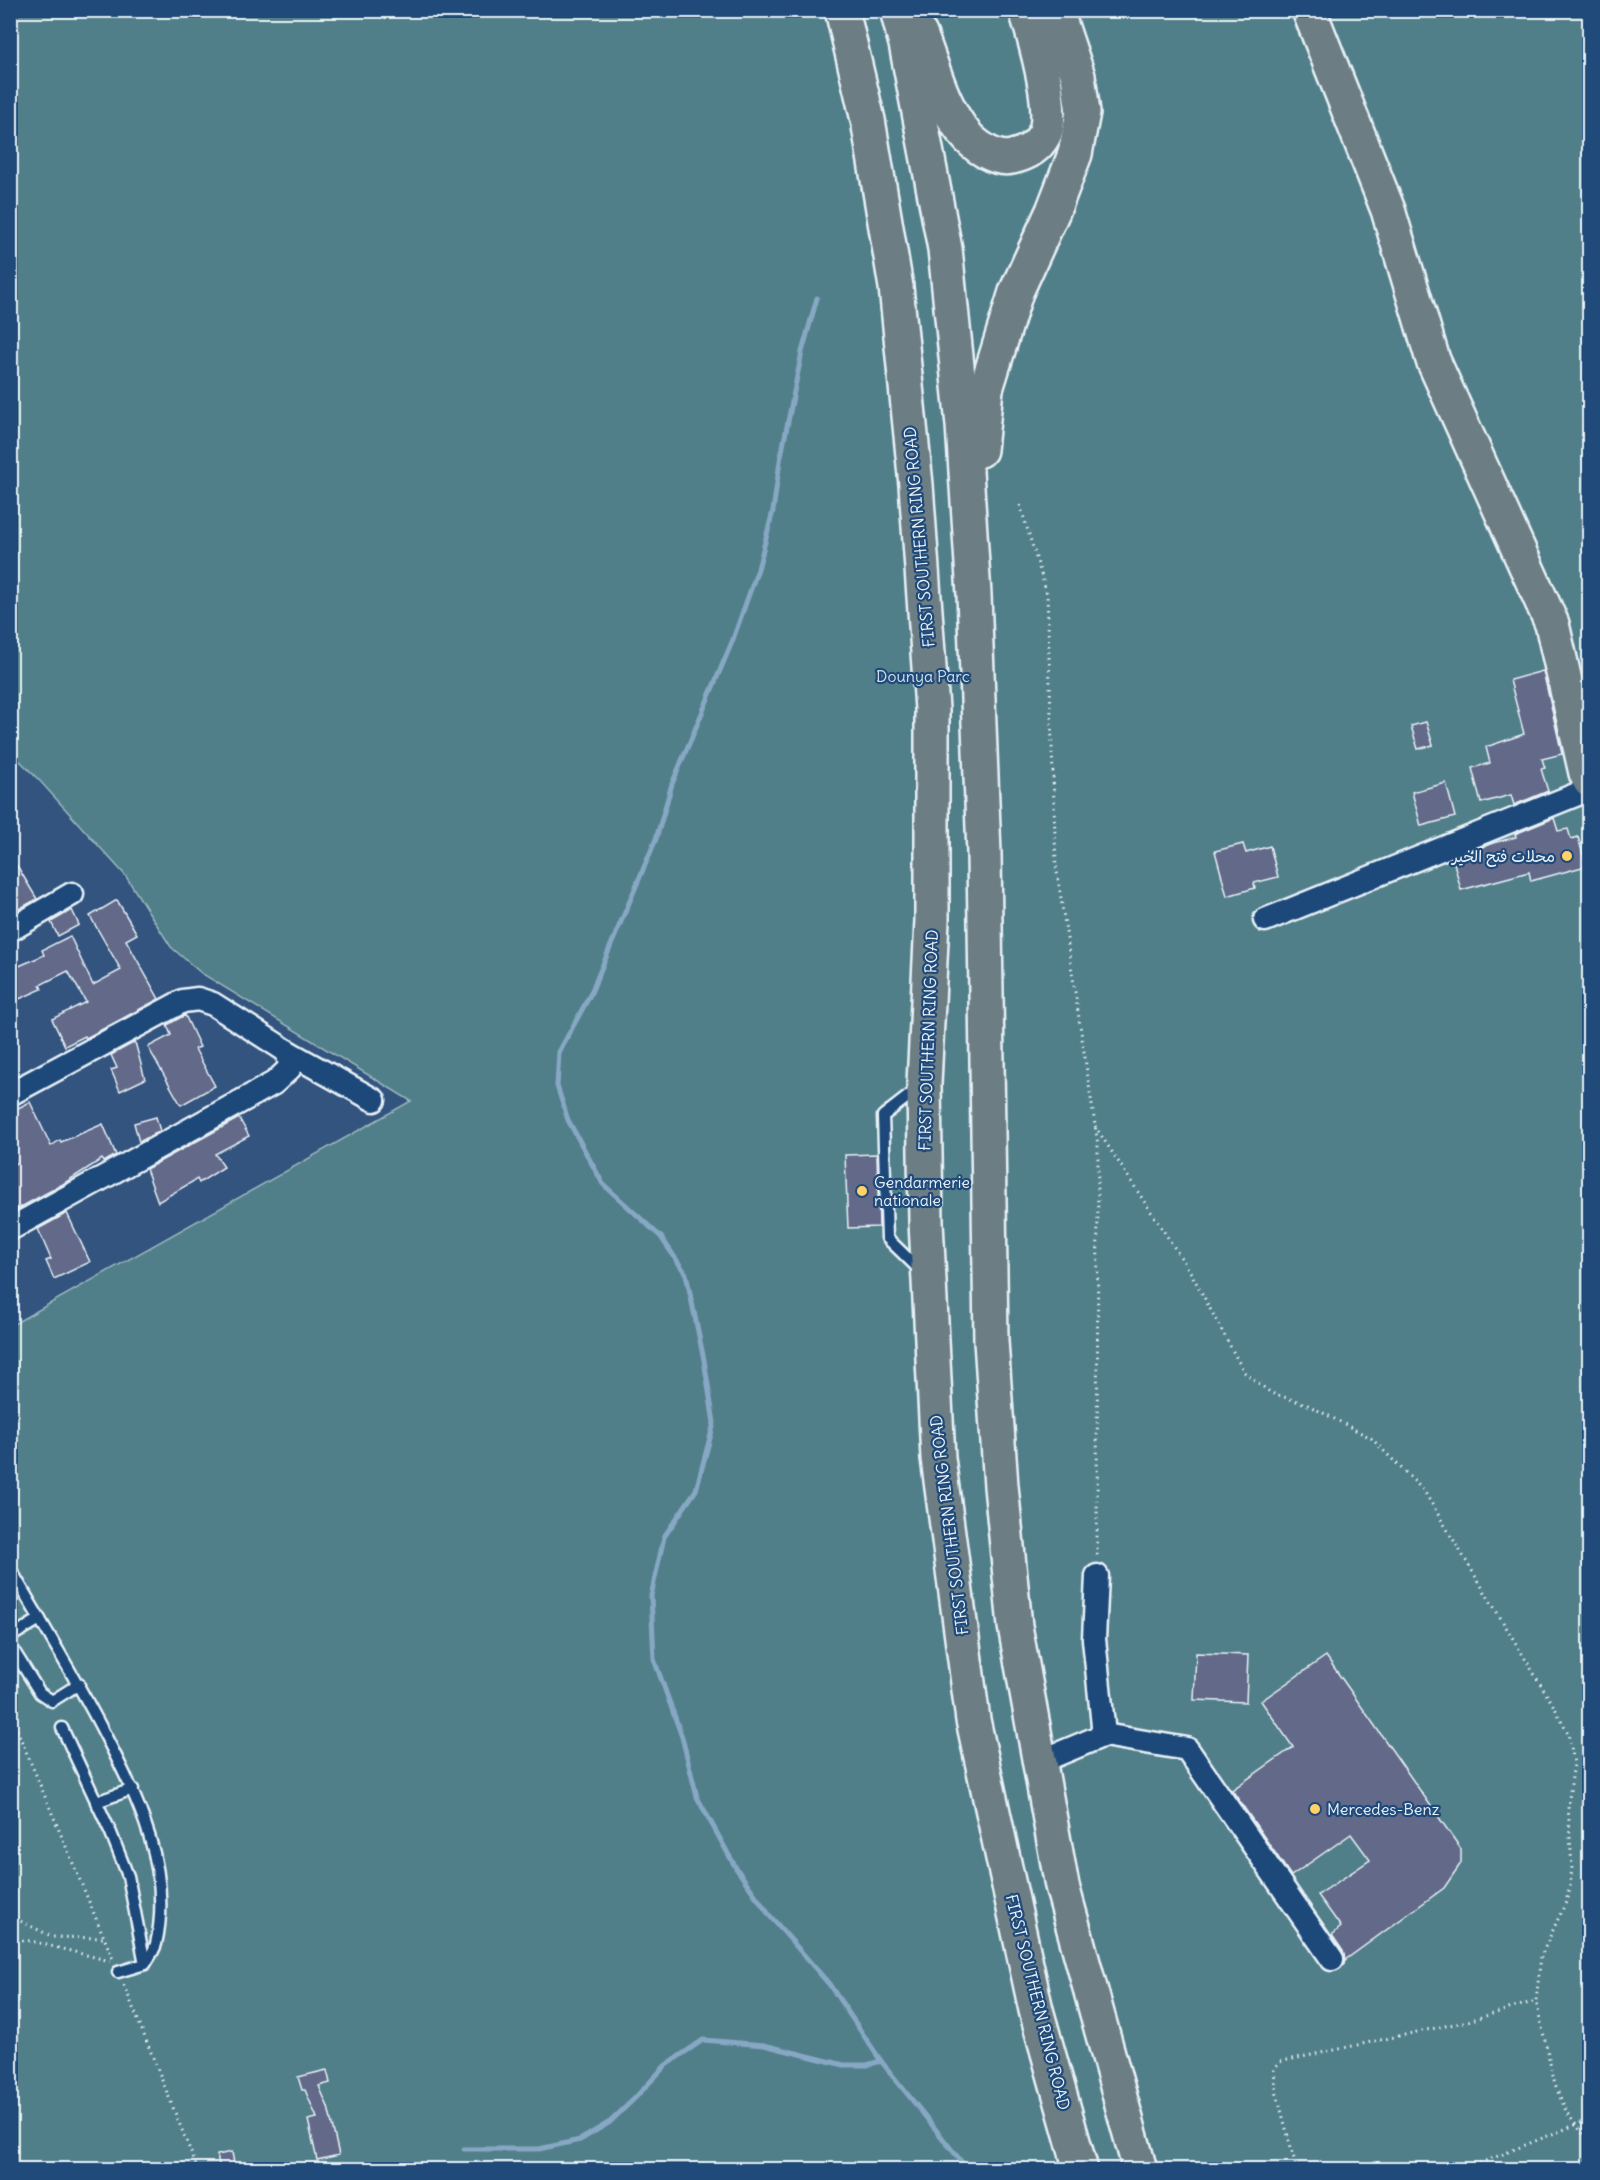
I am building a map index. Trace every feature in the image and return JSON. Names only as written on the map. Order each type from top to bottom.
[{"type":"main road","name":"FIRST SOUTHERN RING ROAD","points":[[842,10],[868,120],[896,287],[916,485],[932,709],[932,920],[924,1084],[929,1278],[938,1458],[973,1720],[1036,2010],[1081,2169]]},
{"type":"main road","points":[[897,10],[906,44],[945,249],[963,425],[974,595],[984,854],[991,1341],[1001,1486],[1015,1626],[1062,1886],[1140,2169]]},
{"type":"main road","points":[[912,10],[946,105],[965,134],[984,151],[1009,158],[1031,152],[1046,134],[1048,100],[1026,10]]},
{"type":"main road","points":[[974,595],[981,440],[986,389],[1016,292],[1053,211],[1075,154],[1083,112],[1078,76],[1056,10]]},
{"type":"main road","points":[[1309,10],[1388,210],[1433,360],[1552,624],[1580,750],[1590,782]]},
{"type":"street","points":[[1265,920],[1590,789]]},
{"type":"street","points":[[10,930],[72,894]]},
{"type":"street","points":[[10,1094],[183,1001],[198,999],[213,1004],[288,1052],[374,1100]]},
{"type":"street","points":[[10,1229],[274,1083],[290,1068],[288,1052]]},
{"type":"street","points":[[1097,1576],[1094,1639],[1104,1735]]},
{"type":"street","points":[[1039,1762],[1104,1735],[1187,1749],[1332,1959]]},
{"type":"lane","points":[[10,1568],[79,1684],[133,1789],[145,1821],[159,1880],[160,1909],[156,1946],[145,1964],[118,1972]]},
{"type":"lane","points":[[10,1637],[40,1619]]},
{"type":"lane","points":[[10,1645],[40,1693],[52,1701],[79,1684]]},
{"type":"lane","points":[[62,1728],[128,1876],[145,1964]]},
{"type":"lane","points":[[96,1802],[133,1789]]},
{"type":"path","points":[[1020,506],[1047,594],[1056,865],[1098,1145],[1097,1576]]},
{"type":"path","points":[[1095,1126],[1191,1273],[1244,1372],[1271,1394],[1306,1404],[1371,1438],[1424,1491],[1556,1710],[1569,1736],[1574,1763],[1569,1806],[1572,1868],[1570,1886],[1566,1902],[1541,1956],[1536,2001],[1555,2085],[1567,2113],[1590,2143]]},
{"type":"path","points":[[10,1713],[115,1962],[31,1941],[10,1940]]},
{"type":"path","points":[[10,1916],[53,1937],[105,1938]]},
{"type":"path","points":[[118,1972],[198,2169]]},
{"type":"path","points":[[1297,2169],[1276,2091],[1274,2070],[1279,2062],[1467,2020],[1536,2001]]},
{"type":"path","points":[[1462,2169],[1590,2119]]},
{"type":"green space","name":"Dounya Parc","points":[[11,11],[1589,11],[1589,2169],[11,2169],[10,1752],[15,1750],[10,1740],[10,1326],[411,1101],[201,973],[171,947],[125,875],[11,752]]},
{"type":"building","points":[[1543,671],[1562,754],[1542,759],[1545,768],[1541,769],[1548,791],[1514,805],[1511,795],[1481,803],[1472,768],[1490,763],[1486,747],[1524,734],[1510,680]]},
{"type":"building","points":[[1426,722],[1433,745],[1418,749],[1411,726]]},
{"type":"building","points":[[1446,783],[1455,817],[1421,826],[1412,792]]},
{"type":"building","points":[[1554,818],[1558,831],[1568,829],[1571,839],[1578,837],[1586,866],[1531,881],[1529,872],[1461,890],[1453,859],[1493,843],[1516,837],[1515,834]]},
{"type":"building","points":[[1243,844],[1246,853],[1270,846],[1278,877],[1254,883],[1255,888],[1227,896],[1215,851]]},
{"type":"building","points":[[10,854],[37,899],[10,914]]},
{"type":"building","points":[[117,900],[137,934],[126,940],[159,999],[86,1038],[85,1036],[65,1046],[52,1019],[86,1002],[68,971],[40,985],[42,989],[10,1003],[10,970],[44,955],[42,950],[70,936],[93,985],[121,970],[90,916]]},
{"type":"building","points":[[72,910],[79,925],[58,936],[51,922]]},
{"type":"building","points":[[185,1015],[200,1047],[195,1049],[215,1086],[181,1105],[148,1047],[171,1035],[167,1025]]},
{"type":"building","points":[[135,1042],[145,1079],[120,1091],[111,1070],[117,1068],[111,1055]]},
{"type":"building","points":[[30,1102],[51,1146],[60,1140],[61,1142],[103,1124],[116,1155],[104,1162],[102,1159],[63,1184],[10,1213],[10,1167],[16,1163],[10,1152],[10,1112]]},
{"type":"building","points":[[156,1117],[160,1131],[139,1142],[134,1123]]},
{"type":"building","points":[[239,1118],[249,1136],[215,1154],[224,1167],[199,1183],[197,1179],[158,1202],[146,1169]]},
{"type":"building","name":"Gendarmerie nationale","points":[[877,1154],[879,1227],[848,1228],[845,1155]]},
{"type":"building","points":[[67,1213],[90,1262],[54,1279],[46,1261],[51,1259],[38,1229]]},
{"type":"building","points":[[1196,1653],[1248,1655],[1246,1702],[1194,1700]]},
{"type":"building","points":[[1326,1656],[1461,1849],[1461,1863],[1444,1888],[1345,1960],[1343,1951],[1332,1935],[1341,1927],[1318,1895],[1370,1860],[1351,1834],[1291,1876],[1232,1790],[1293,1747],[1261,1701]]},
{"type":"building","points":[[327,2070],[330,2083],[319,2086],[328,2107],[339,2155],[317,2160],[308,2120],[317,2118],[305,2090],[302,2090],[298,2077]]},
{"type":"building","points":[[232,2152],[235,2169],[220,2169],[217,2155]]},
{"type":"waterway","points":[[817,298],[802,352],[780,461],[773,511],[758,569],[732,642],[672,784],[656,839],[590,995],[559,1052],[557,1086],[568,1120],[603,1184],[661,1237],[686,1274],[704,1360],[714,1423],[696,1490],[664,1537],[651,1596],[654,1659],[682,1737],[697,1797],[736,1868],[770,1916],[829,1984],[881,2061],[968,2170]]},
{"type":"waterway","points":[[464,2149],[539,2149],[580,2140],[610,2122],[666,2065],[703,2040],[764,2045],[844,2065],[867,2065],[881,2061]]},
{"type":"place","name":"محلات فتح الخير","points":[[1567,856]]},
{"type":"place","name":"Gendarmerie nationale","points":[[862,1191]]},
{"type":"place","name":"Mercedes-Benz","points":[[1315,1809]]}]
